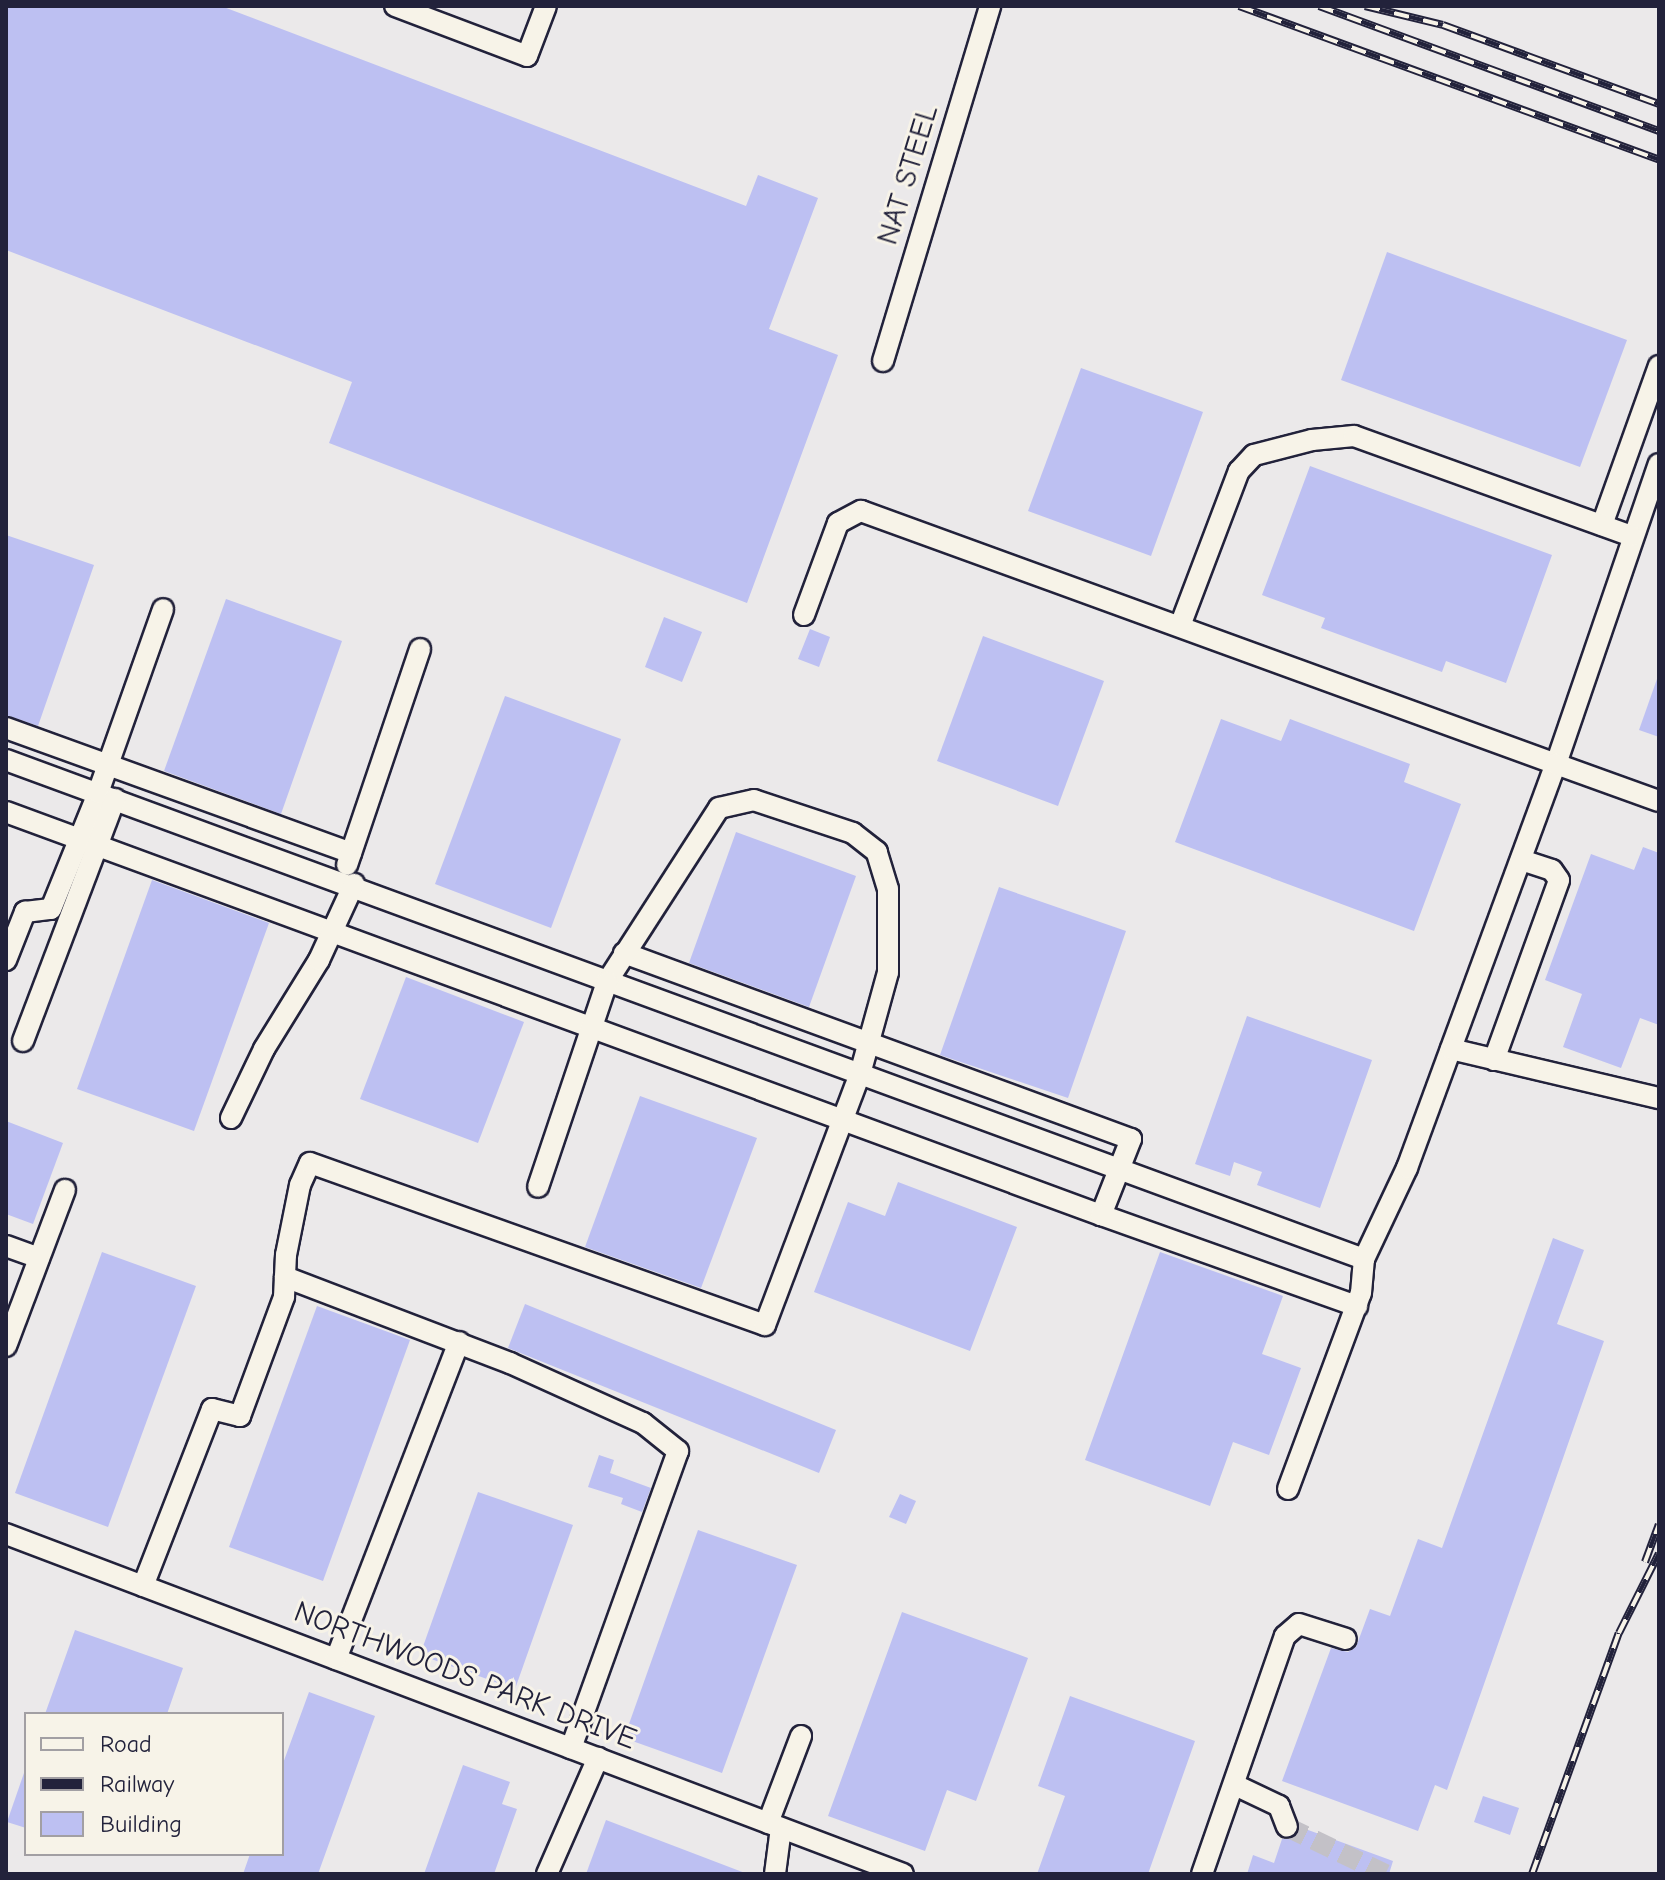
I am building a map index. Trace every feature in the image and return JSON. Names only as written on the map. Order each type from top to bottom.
[{"type":"street","points":[[395,6],[527,56],[546,6]]},
{"type":"street","name":"NAT STEEL","points":[[883,361],[990,6]]},
{"type":"street","points":[[1602,525],[1659,366]]},
{"type":"street","points":[[1180,626],[1239,471],[1254,455],[1271,450],[1354,436],[1632,536]]},
{"type":"street","points":[[1288,1489],[1357,1306],[1364,1259],[1407,1168],[1556,764],[1659,464]]},
{"type":"street","points":[[804,615],[838,523],[861,511],[1659,801]]},
{"type":"street","points":[[23,1041],[88,843],[107,796],[108,764],[163,609]]},
{"type":"street","points":[[231,1118],[264,1049],[332,932],[348,882],[351,853],[420,649]]},
{"type":"street","points":[[6,728],[351,853]]},
{"type":"street","points":[[6,760],[348,882],[607,982],[1364,1259]]},
{"type":"street","points":[[143,1586],[212,1409],[240,1416],[284,1297],[300,1185],[310,1163],[765,1325],[860,1074],[888,972],[888,889],[877,852],[853,833],[754,800],[719,808],[607,982],[538,1187]]},
{"type":"street","points":[[6,812],[1101,1215],[1357,1306]]},
{"type":"street","points":[[6,960],[25,912],[51,909],[88,843]]},
{"type":"street","points":[[1494,1060],[1559,880],[1552,870],[1521,860]]},
{"type":"street","points":[[624,953],[1131,1139],[1101,1215]]},
{"type":"street","points":[[1451,1049],[1659,1098]]},
{"type":"street","points":[[6,1346],[65,1190]]},
{"type":"street","points":[[6,1246],[39,1258]]},
{"type":"street","points":[[285,1277],[459,1342],[643,1423],[678,1451],[571,1748]]},
{"type":"street","points":[[336,1659],[459,1342]]},
{"type":"street","name":"NORTHWOODS PARK DRIVE","points":[[6,1534],[903,1874]]},
{"type":"street","points":[[1202,1874],[1285,1636],[1299,1624],[1346,1639]]},
{"type":"street","points":[[775,1874],[774,1825],[801,1736]]},
{"type":"street","points":[[547,1874],[598,1758]]},
{"type":"street","points":[[1235,1785],[1279,1806],[1287,1827]]},
{"type":"building","points":[[6,6],[221,6],[746,206],[758,175],[818,198],[769,329],[838,355],[747,603],[329,443],[352,382],[6,250]]},
{"type":"building","points":[[1387,252],[1627,340],[1580,467],[1341,380]]},
{"type":"building","points":[[1081,368],[1203,412],[1151,556],[1028,511]]},
{"type":"building","points":[[1310,466],[1552,555],[1506,683],[1446,661],[1442,672],[1321,628],[1325,618],[1262,595]]},
{"type":"building","points":[[6,535],[94,565],[38,726],[6,715]]},
{"type":"building","points":[[226,599],[342,641],[281,814],[164,771]]},
{"type":"building","points":[[664,617],[702,632],[682,682],[645,667]]},
{"type":"building","points":[[810,629],[830,637],[819,667],[798,659]]},
{"type":"building","points":[[983,636],[1104,681],[1058,806],[937,761]]},
{"type":"building","points":[[1659,679],[1659,737],[1639,730]]},
{"type":"building","points":[[505,696],[621,739],[551,928],[435,884]]},
{"type":"building","points":[[1221,719],[1281,741],[1290,719],[1410,764],[1404,782],[1461,804],[1414,931],[1175,842]]},
{"type":"building","points":[[736,832],[856,876],[809,1007],[689,963]]},
{"type":"building","points":[[1643,847],[1659,853],[1659,1025],[1640,1018],[1621,1068],[1563,1047],[1582,994],[1545,980],[1591,854],[1634,870]]},
{"type":"building","points":[[152,880],[269,923],[194,1131],[77,1089]]},
{"type":"building","points":[[999,887],[1126,931],[1068,1098],[940,1055]]},
{"type":"building","points":[[406,977],[524,1022],[478,1143],[360,1099]]},
{"type":"building","points":[[1247,1016],[1372,1060],[1320,1208],[1257,1185],[1262,1172],[1234,1162],[1230,1176],[1195,1164]]},
{"type":"building","points":[[640,1096],[757,1138],[701,1288],[585,1247]]},
{"type":"building","points":[[6,1121],[63,1143],[33,1224],[6,1214]]},
{"type":"building","points":[[898,1182],[1017,1227],[970,1351],[814,1292],[848,1202],[885,1216]]},
{"type":"building","points":[[1553,1238],[1584,1250],[1557,1324],[1604,1341],[1447,1790],[1435,1785],[1418,1831],[1282,1781],[1331,1648],[1348,1652],[1356,1647],[1370,1609],[1390,1616],[1418,1539],[1442,1548]]},
{"type":"building","points":[[102,1252],[196,1286],[108,1527],[15,1493]]},
{"type":"building","points":[[1160,1252],[1283,1296],[1262,1354],[1301,1368],[1269,1455],[1233,1442],[1210,1506],[1085,1460]]},
{"type":"building","points":[[525,1304],[836,1430],[819,1473],[508,1348]]},
{"type":"building","points":[[317,1306],[410,1340],[323,1581],[229,1547]]},
{"type":"building","points":[[599,1455],[614,1460],[610,1473],[651,1488],[642,1512],[621,1504],[623,1498],[588,1487]]},
{"type":"building","points":[[478,1492],[573,1525],[515,1689],[420,1655]]},
{"type":"building","points":[[900,1494],[916,1501],[906,1524],[889,1517]]},
{"type":"building","points":[[698,1530],[797,1565],[722,1773],[624,1738]]},
{"type":"building","points":[[902,1612],[1028,1658],[976,1801],[947,1790],[925,1851],[828,1816]]},
{"type":"building","points":[[75,1630],[183,1668],[168,1712],[46,1712]]},
{"type":"building","points":[[309,1692],[375,1716],[318,1874],[243,1874],[249,1856],[284,1856],[284,1761]]},
{"type":"building","points":[[1070,1696],[1195,1741],[1148,1874],[1037,1874],[1065,1796],[1038,1786]]},
{"type":"building","points":[[463,1765],[510,1782],[502,1804],[517,1809],[494,1874],[424,1874]]},
{"type":"building","points":[[24,1773],[24,1827],[7,1822]]},
{"type":"building","points":[[1483,1796],[1519,1808],[1510,1835],[1474,1822]]},
{"type":"building","points":[[606,1820],[745,1873],[745,1874],[586,1874]]},
{"type":"building","points":[[1300,1827],[1393,1861],[1389,1874],[1247,1874],[1253,1855],[1274,1863],[1282,1839],[1292,1839]]},
{"type":"tunnel","points":[[1287,1827],[1385,1874]]},
{"type":"railway","points":[[1239,6],[1659,160]]},
{"type":"railway","points":[[1319,6],[1659,131]]},
{"type":"railway","points":[[1365,6],[1443,25],[1659,104]]},
{"type":"railway","points":[[1645,1562],[1659,1524]]},
{"type":"railway","points":[[1532,1874],[1619,1633],[1659,1553]]}]
